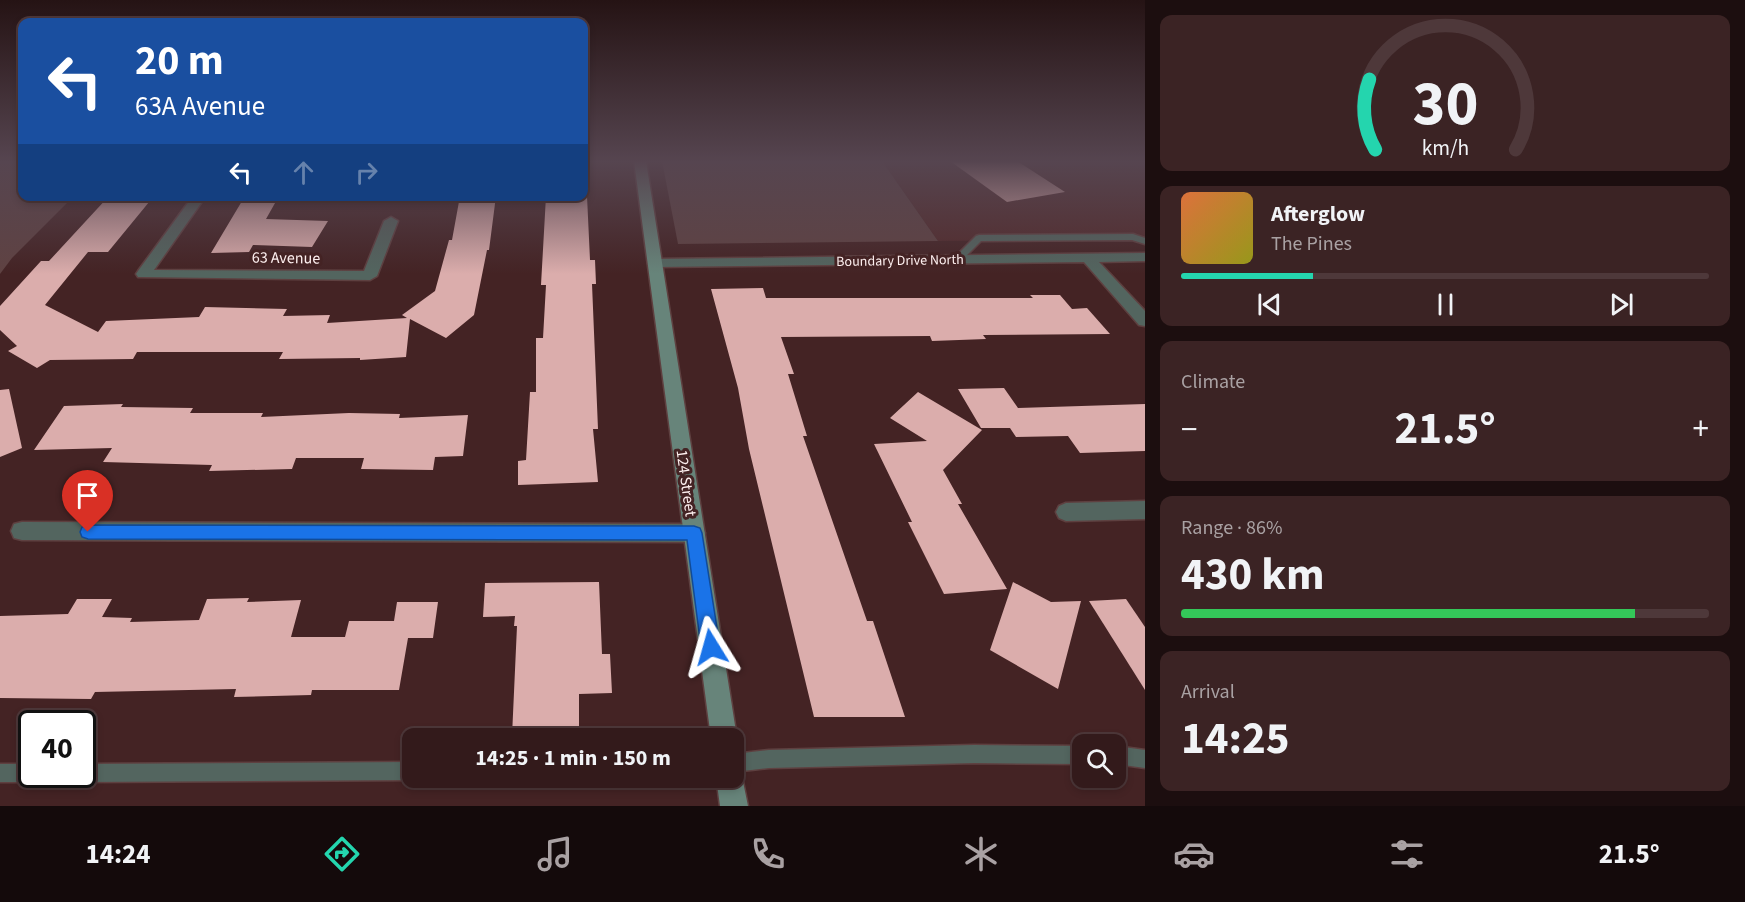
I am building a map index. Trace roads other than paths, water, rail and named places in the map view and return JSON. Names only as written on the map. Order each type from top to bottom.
[{"type":"street","name":"124 Street","points":[[646,199],[723,728]]},
{"type":"street","name":"63 Avenue","points":[[196,201],[143,274],[370,276],[391,221]]},
{"type":"street","points":[[1087,257],[1145,321]]},
{"type":"street","name":"Boundary Drive North","points":[[655,263],[1145,257]]},
{"type":"street","points":[[1066,512],[1145,510]]},
{"type":"street","points":[[22,531],[694,533]]},
{"type":"street","points":[[732,788],[734,806]]},
{"type":"lane","points":[[958,259],[979,238],[1133,237],[1145,241]]},
{"type":"lane","points":[[744,762],[770,759],[1072,754]]},
{"type":"lane","points":[[1126,756],[1145,759]]},
{"type":"lane","points":[[96,772],[402,771]]},
{"type":"lane","points":[[0,773],[18,773]]}]
